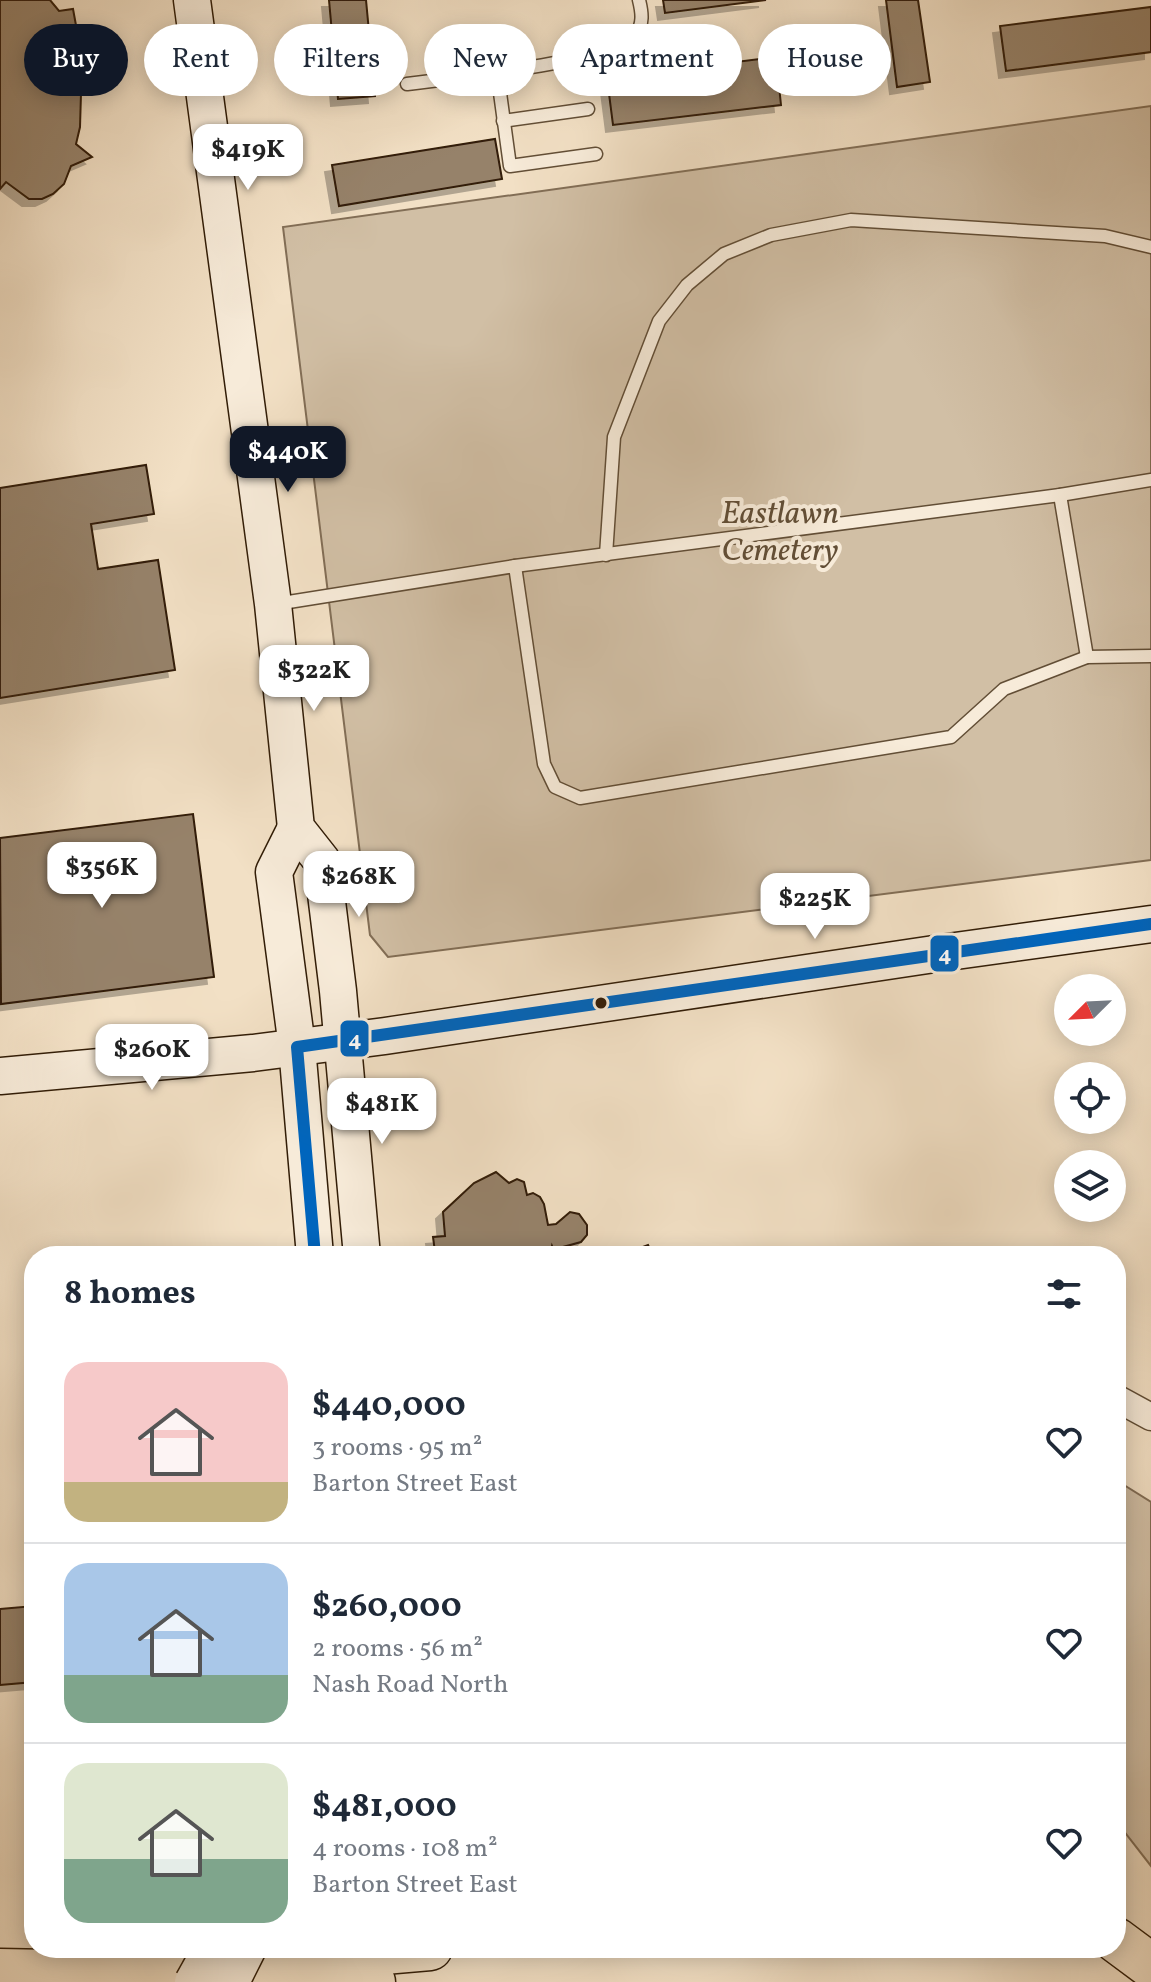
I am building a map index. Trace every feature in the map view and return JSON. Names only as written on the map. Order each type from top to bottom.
[{"type":"highway","points":[[1126,1947],[1151,1966]]},
{"type":"highway","points":[[247,1969],[327,1958]]},
{"type":"highway","points":[[0,1971],[247,1969],[373,1982]]},
{"type":"main road","points":[[192,0],[273,604],[296,828],[322,861],[361,1246]]},
{"type":"main road","points":[[296,828],[274,872],[297,1047],[314,1246]]},
{"type":"main road","points":[[0,1076],[297,1047],[1151,924]]},
{"type":"main road","points":[[193,1982],[206,1958]]},
{"type":"street","points":[[1126,1403],[1151,1417]]},
{"type":"lane","points":[[536,66],[621,46],[632,39],[640,28],[642,16],[639,0]]},
{"type":"lane","points":[[500,96],[510,166],[596,154]]},
{"type":"lane","points":[[503,121],[588,109]]},
{"type":"lane","points":[[606,555],[614,437],[659,321],[687,285],[724,254],[771,235],[851,220],[1105,236],[1151,247]]},
{"type":"lane","points":[[273,604],[515,566],[1060,495],[1151,480]]},
{"type":"lane","points":[[1060,495],[1087,657]]},
{"type":"lane","points":[[515,566],[544,764],[555,787],[580,798],[951,737],[1004,689],[1087,657],[1151,656]]},
{"type":"green space","name":"Eastlawn Cemetery","points":[[1151,106],[1151,860],[388,957],[370,935],[283,227]]},
{"type":"green space","points":[[1126,1486],[1151,1502],[1151,1866],[1126,1834]]},
{"type":"building","points":[[0,0],[50,0],[59,11],[73,9],[76,24],[24,24],[24,96],[81,96],[76,144],[92,157],[71,166],[64,184],[42,199],[29,199],[6,182],[0,189]]},
{"type":"building","points":[[329,0],[366,0],[368,24],[331,24]]},
{"type":"building","points":[[663,0],[766,0],[665,13]]},
{"type":"building","points":[[886,0],[918,0],[930,82],[897,87]]},
{"type":"building","points":[[1151,7],[1151,52],[1006,71],[1000,26]]},
{"type":"building","points":[[758,59],[758,96],[780,96],[781,105],[613,125],[609,96],[742,96],[742,61]]},
{"type":"building","points":[[338,96],[375,96],[338,99]]},
{"type":"building","points":[[495,139],[502,179],[339,206],[332,165]]},
{"type":"building","points":[[146,465],[154,514],[91,524],[98,569],[158,560],[175,670],[0,698],[0,488]]},
{"type":"building","points":[[193,814],[214,977],[1,1004],[0,838]]},
{"type":"building","points":[[496,1172],[509,1183],[517,1179],[524,1182],[527,1195],[533,1193],[544,1204],[548,1225],[556,1224],[570,1212],[579,1214],[587,1225],[587,1235],[581,1242],[567,1246],[434,1246],[433,1237],[445,1236],[443,1212],[474,1183]]},
{"type":"building","points":[[24,1607],[24,1683],[0,1685],[0,1609]]},
{"type":"transit line","name":"4","points":[[314,1246],[297,1047],[1151,924]]}]
